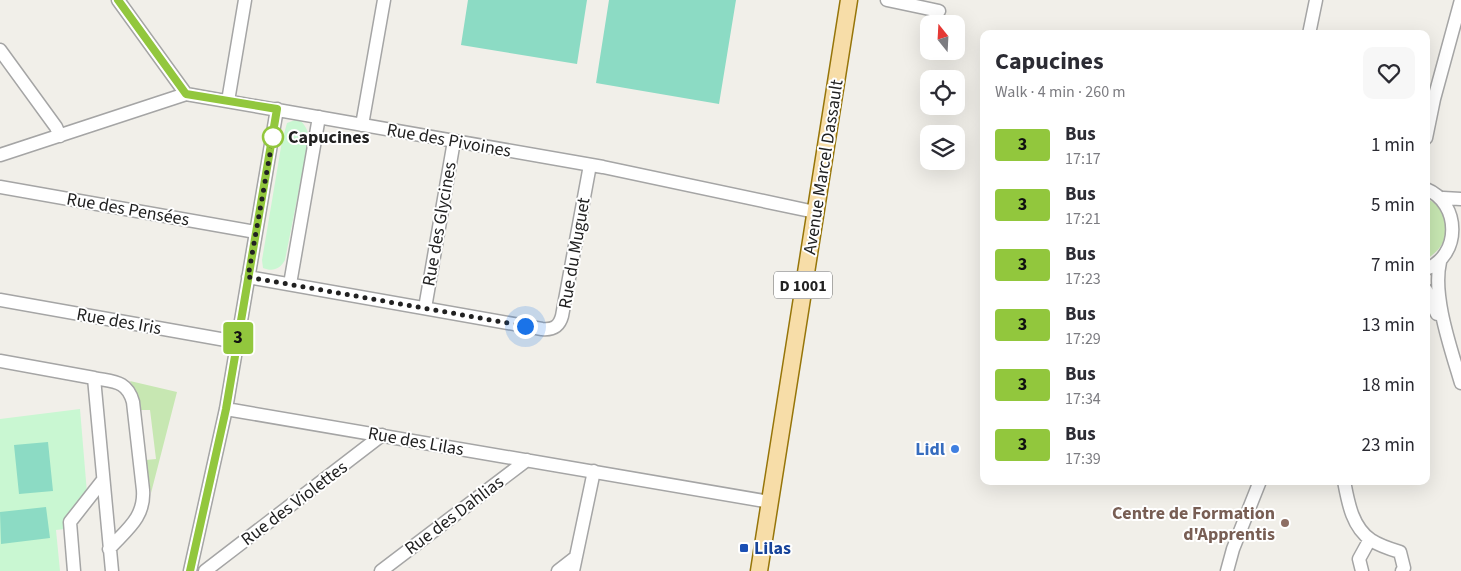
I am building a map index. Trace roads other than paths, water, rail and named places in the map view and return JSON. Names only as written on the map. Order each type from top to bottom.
[{"type":"main road","name":"Avenue Marcel Dassault","points":[[811,211],[838,0]]},
{"type":"main road","name":"Avenue Marcel Dassault","points":[[750,571],[765,501],[811,211],[849,0]]},
{"type":"main road","name":"Avenue Marcel Dassault","points":[[758,571],[765,501]]},
{"type":"street","points":[[118,0],[186,94]]},
{"type":"street","points":[[228,101],[245,0]]},
{"type":"street","points":[[362,125],[384,0]]},
{"type":"street","points":[[887,0],[939,11]]},
{"type":"street","points":[[1310,30],[1316,0]]},
{"type":"street","points":[[1430,118],[1461,0]]},
{"type":"street","points":[[0,50],[56,127],[60,136]]},
{"type":"street","name":"Rue des Pivoines","points":[[0,156],[186,94],[590,165],[811,211]]},
{"type":"street","points":[[1430,107],[1434,99]]},
{"type":"street","points":[[190,571],[226,409],[277,109]]},
{"type":"street","points":[[290,284],[319,117]]},
{"type":"street","name":"Rue des Glycines","points":[[425,308],[454,141]]},
{"type":"street","name":"Rue du Muguet","points":[[248,277],[550,329],[557,326],[562,316],[590,165]]},
{"type":"street","name":"Rue des Pensées","points":[[0,187],[256,232]]},
{"type":"street","points":[[1430,191],[1443,198],[1461,199]]},
{"type":"street","points":[[1430,267],[1440,262],[1451,249],[1458,222],[1443,198]]},
{"type":"street","points":[[1440,262],[1437,284],[1448,339],[1461,383]]},
{"type":"street","points":[[1430,299],[1448,339]]},
{"type":"street","name":"Rue des Iris","points":[[0,300],[237,342]]},
{"type":"street","points":[[0,361],[120,383],[131,392],[144,502],[140,513],[109,548]]},
{"type":"street","points":[[94,378],[112,571]]},
{"type":"street","name":"Rue des Lilas","points":[[226,409],[765,501]]},
{"type":"street","name":"Rue des Violettes","points":[[205,571],[382,435]]},
{"type":"street","name":"Rue des Dahlias","points":[[382,571],[527,460]]},
{"type":"street","points":[[573,571],[594,471]]},
{"type":"street","points":[[74,571],[70,522],[103,480]]},
{"type":"street","points":[[1227,571],[1258,485]]},
{"type":"street","points":[[1345,485],[1350,510],[1358,525],[1370,539],[1400,552],[1404,568],[1402,571]]},
{"type":"street","points":[[1362,571],[1359,559],[1370,539]]},
{"type":"street","points":[[558,571],[576,557]]},
{"type":"place","name":"Capucines","points":[[273,137]]},
{"type":"place","name":"Lidl","points":[[955,449]]},
{"type":"place","name":"Centre de Formation d'Apprentis","points":[[1285,523]]},
{"type":"place","name":"Lilas","points":[[744,548]]}]
